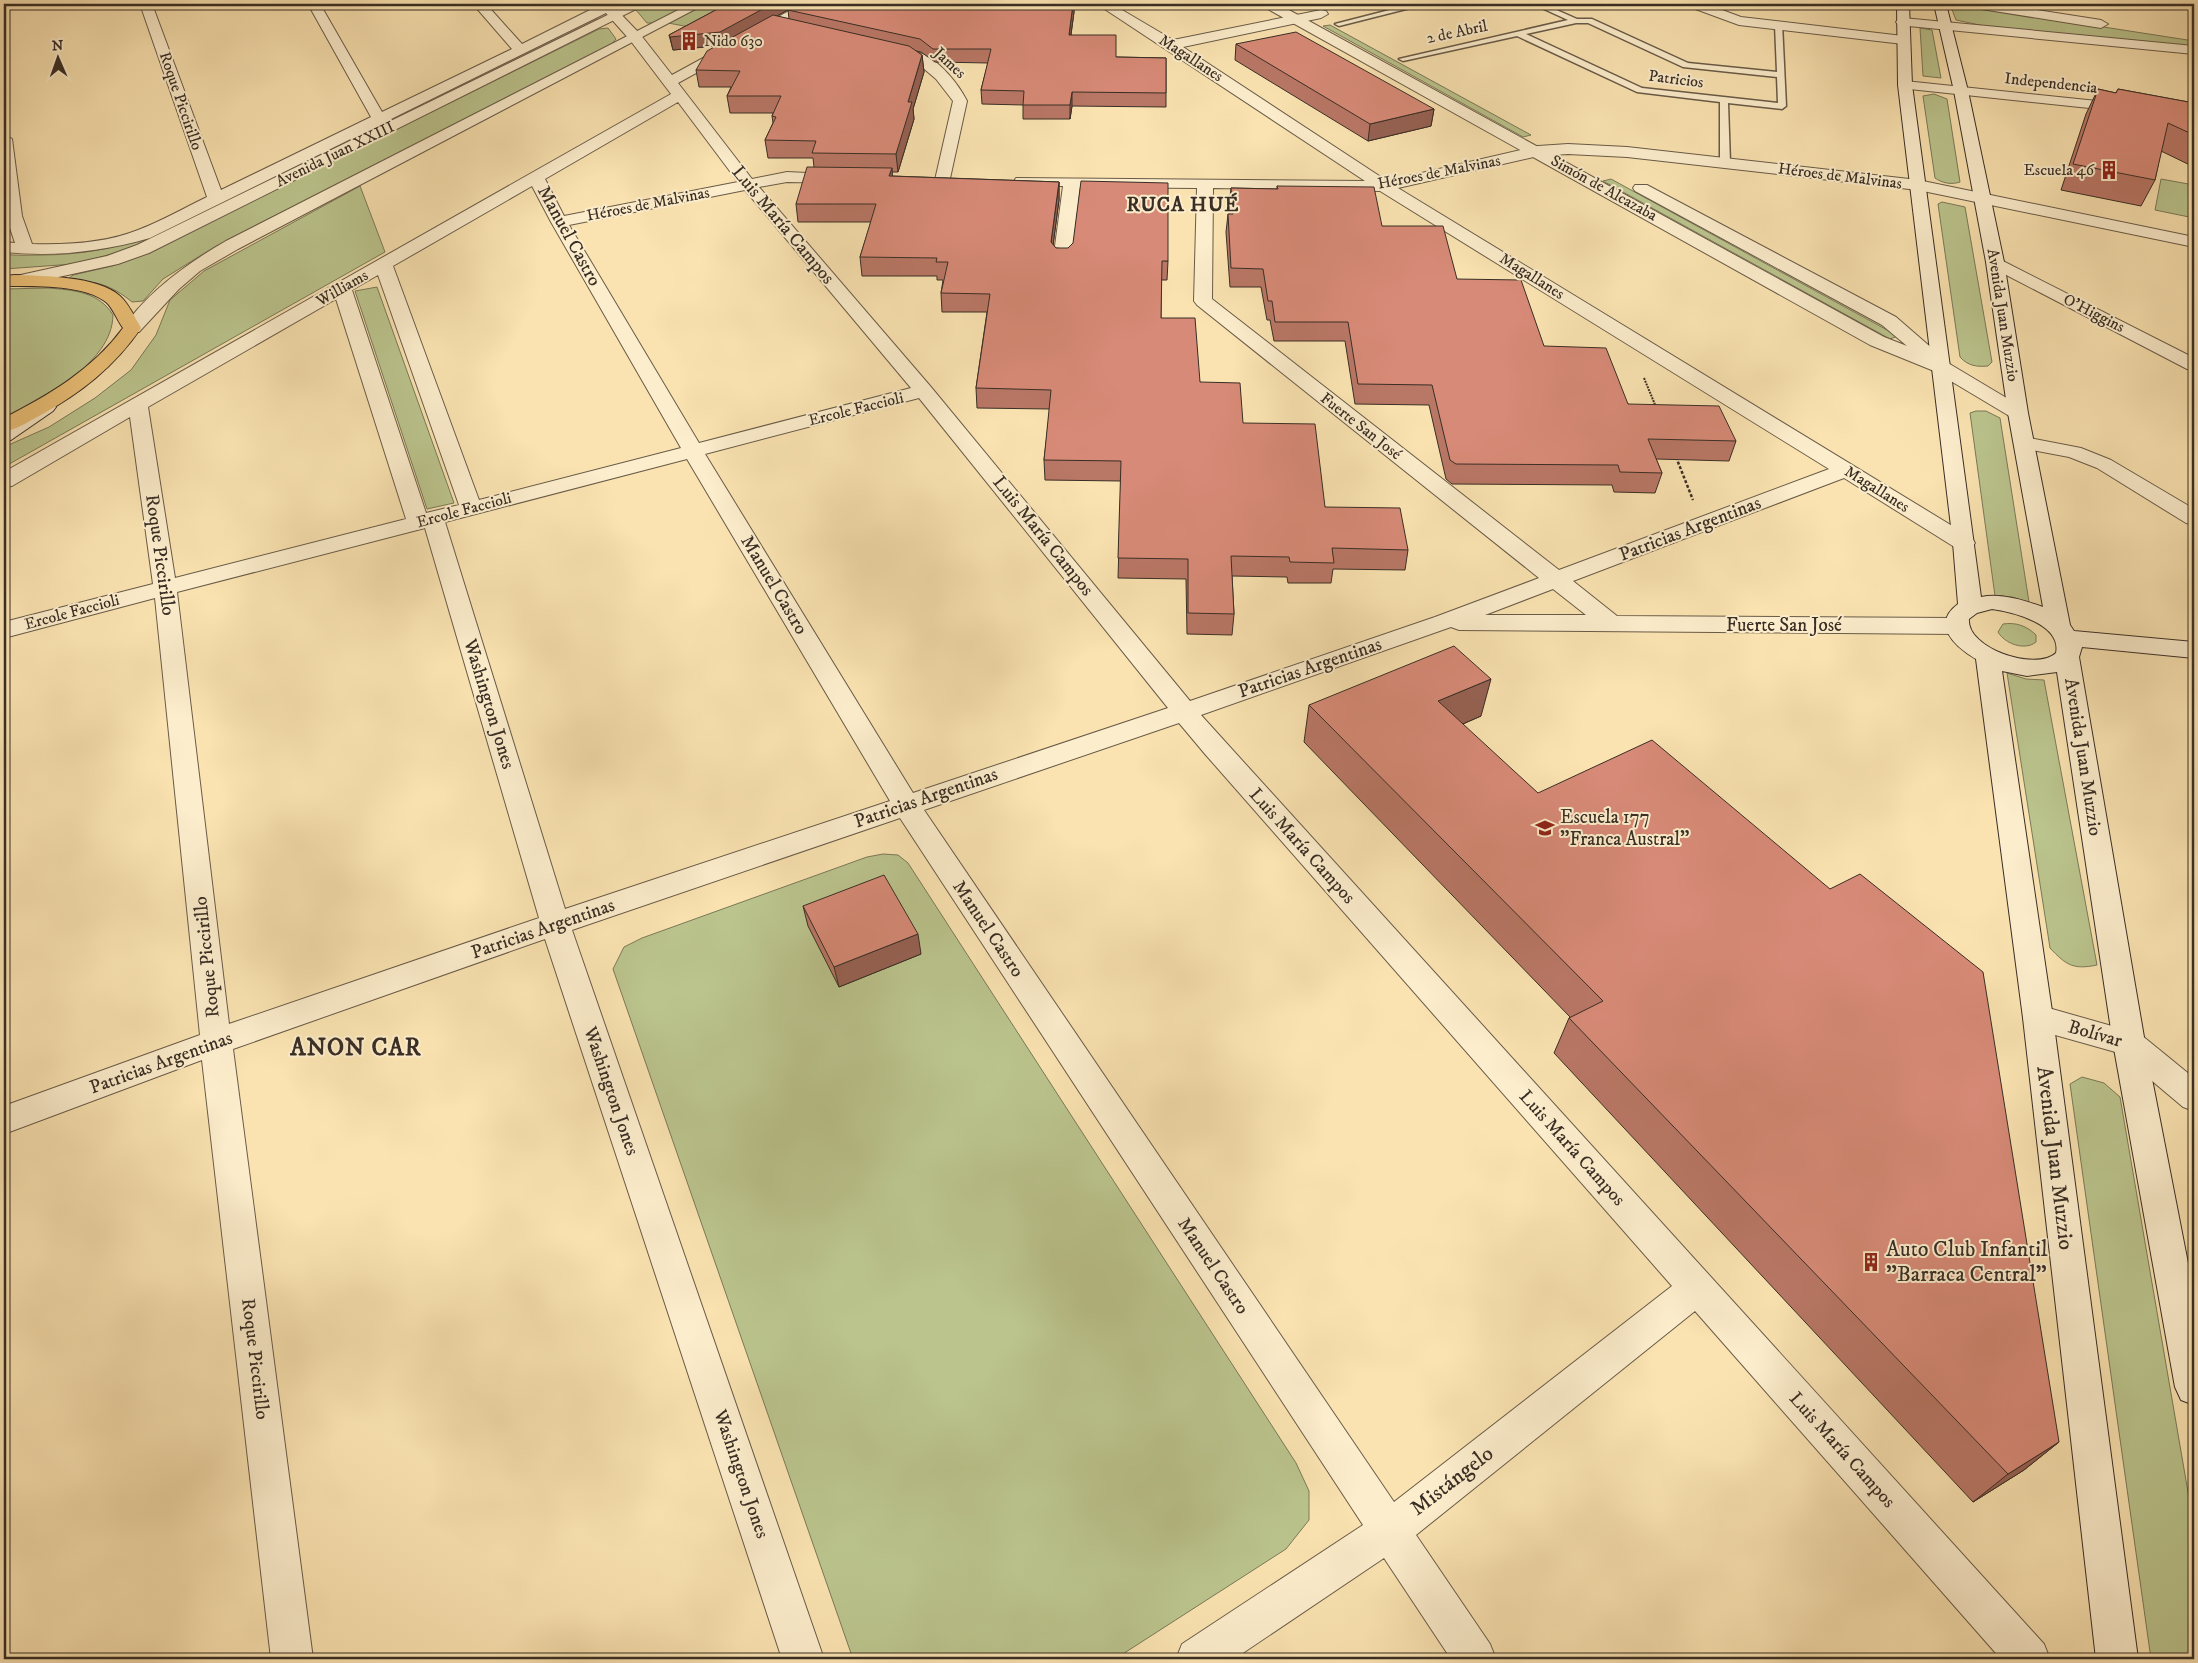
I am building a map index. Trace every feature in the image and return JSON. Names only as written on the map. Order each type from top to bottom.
[{"type":"main road","points":[[4,281],[53,282],[90,289],[112,298],[132,328],[121,346],[99,369],[60,398],[4,426]]},
{"type":"street","name":"Roque Piccirillo","points":[[146,4],[216,199]]},
{"type":"street","points":[[314,4],[379,119]]},
{"type":"street","points":[[479,4],[520,50]]},
{"type":"street","name":"Avenida Juan XXIII","points":[[4,247],[26,250],[78,249],[114,244],[144,234],[520,50],[612,9],[640,4]]},
{"type":"street","name":"Avenida Juan XXIII","points":[[132,328],[180,278],[194,266],[216,253],[699,4]]},
{"type":"street","name":"Williams","points":[[4,481],[536,177],[774,25],[811,4]]},
{"type":"street","name":"Magallanes","points":[[1103,4],[1171,45],[1384,186],[1964,543]]},
{"type":"street","name":"Simón de Alcazaba","points":[[1269,4],[1321,14],[1363,37]]},
{"type":"street","points":[[1694,4],[1739,21],[1903,40]]},
{"type":"street","points":[[1903,4],[1905,85],[1964,543],[1962,637],[1988,658],[2025,668],[2043,669],[2057,665],[2064,641],[2194,650]]},
{"type":"street","name":"Avenida Juan Muzzio","points":[[1940,4],[1961,91],[1995,262],[2018,413],[2064,641],[2129,1043],[2194,1387]]},
{"type":"street","points":[[1974,4],[2118,27]]},
{"type":"street","name":"Avenida Juan XXIII","points":[[22,280],[112,260],[143,249],[612,9]]},
{"type":"street","name":"Luis María Campos","points":[[612,9],[748,184],[924,391],[1184,712],[2029,1659]]},
{"type":"street","points":[[1171,45],[1299,11]]},
{"type":"street","name":"Simón de Alcazaba","points":[[1299,11],[1538,151],[1877,341],[1941,367],[2018,413]]},
{"type":"street","points":[[1903,22],[2194,50]]},
{"type":"street","points":[[774,25],[793,29]]},
{"type":"street","points":[[2156,33],[2194,39]]},
{"type":"street","name":"James","points":[[878,48],[916,57],[926,62],[957,93],[960,101],[943,180]]},
{"type":"street","points":[[1387,50],[1420,69]]},
{"type":"street","name":"Independencia","points":[[1905,85],[2194,115]]},
{"type":"street","name":"Simón de Alcazaba","points":[[1542,135],[1603,168]]},
{"type":"street","points":[[4,140],[14,216],[26,250]]},
{"type":"street","name":"Héroes de Malvinas","points":[[1002,181],[1384,186],[1538,151],[1568,149],[1628,152],[1918,185],[2194,242]]},
{"type":"street","name":"Manuel Castro","points":[[536,177],[559,222],[693,451],[906,805],[1474,1659]]},
{"type":"street","name":"Héroes de Malvinas","points":[[559,222],[787,177],[855,178]]},
{"type":"street","points":[[923,179],[962,180]]},
{"type":"street","points":[[1062,261],[1072,182]]},
{"type":"street","name":"Simón de Alcazaba","points":[[1629,182],[1888,320],[1941,367]]},
{"type":"street","name":"Fuerte San José","points":[[1204,184],[1203,301],[1612,624]]},
{"type":"street","name":"O'Higgins","points":[[1995,262],[2194,365]]},
{"type":"street","points":[[383,264],[471,508]]},
{"type":"street","name":"Washington Jones","points":[[342,288],[426,520],[555,924],[803,1659]]},
{"type":"street","name":"Ercole Faccioli","points":[[4,630],[165,586],[924,391]]},
{"type":"street","points":[[4,436],[60,398]]},
{"type":"street","name":"Roque Piccirillo","points":[[138,404],[165,586],[216,1042],[292,1659]]},
{"type":"street","points":[[2024,442],[2074,452],[2104,464],[2194,518]]},
{"type":"street","name":"Patricias Argentinas","points":[[4,1120],[216,1042],[555,924],[1184,712],[1442,622],[1847,470]]},
{"type":"street","name":"Fuerte San José","points":[[1442,622],[1612,624],[1963,616],[1992,602],[2010,604],[2045,617],[2064,641]]},
{"type":"street","name":"Avenida Juan Muzzio","points":[[1988,658],[2038,1018],[2117,1659]]},
{"type":"street","name":"Bolívar","points":[[2038,1018],[2129,1043],[2194,1097]]},
{"type":"street","name":"Mistángelo","points":[[1197,1659],[1389,1531],[1697,1288]]},
{"type":"lane","points":[[1339,24],[1422,4]]},
{"type":"lane","points":[[1537,4],[1576,21],[1588,21],[1686,65],[1781,75],[1779,25]]},
{"type":"lane","name":"2 de Abril","points":[[1403,59],[1576,21]]},
{"type":"lane","name":"Patricios","points":[[1519,34],[1640,90],[1782,106],[1781,75]]},
{"type":"lane","points":[[1724,99],[1725,163]]},
{"type":"path","points":[[1626,334],[1659,416]]},
{"type":"path","points":[[1674,452],[1703,524]]},
{"type":"green space","points":[[648,4],[690,4],[653,23],[647,23],[636,10]]},
{"type":"green space","points":[[705,4],[746,4],[733,35],[668,23]]},
{"type":"green space","points":[[1968,6],[2194,41],[2194,47],[1989,27],[1956,20],[1951,7]]},
{"type":"green space","points":[[595,18],[597,19],[594,22],[127,250],[74,264],[4,269],[4,254],[55,255],[101,250],[160,232]]},
{"type":"green space","points":[[1330,25],[1531,135],[1523,137],[1323,26]]},
{"type":"green space","points":[[608,28],[616,39],[612,44],[216,246],[163,279],[143,301],[132,302],[117,291],[103,285],[68,279],[73,275],[112,266],[154,250],[599,29]]},
{"type":"green space","points":[[1920,28],[1932,30],[1941,78],[1923,76]]},
{"type":"green space","points":[[1934,94],[1947,99],[1960,182],[1947,183],[1935,178],[1923,96]]},
{"type":"green space","points":[[1611,179],[1898,336],[1890,339],[1603,181]]},
{"type":"green space","points":[[2161,179],[2194,185],[2194,218],[2155,210]]},
{"type":"green space","points":[[360,186],[385,252],[4,467],[4,447],[49,427],[95,398],[131,370],[156,335],[170,300],[204,271]]},
{"type":"green space","points":[[1942,202],[1965,207],[1992,362],[1988,366],[1973,365],[1960,357],[1938,204]]},
{"type":"green space","points":[[377,287],[454,503],[427,509],[355,291]]},
{"type":"green space","points":[[48,288],[76,291],[101,301],[113,315],[110,333],[101,349],[88,364],[72,377],[4,418],[4,289]]},
{"type":"green space","points":[[1986,411],[2000,418],[2029,602],[2012,597],[1995,596],[1970,413]]},
{"type":"green space","points":[[2003,624],[2017,624],[2029,629],[2036,635],[2036,642],[2026,646],[2010,643],[1998,632]]},
{"type":"green space","points":[[2007,673],[2026,679],[2044,680],[2097,965],[2082,967],[2070,965],[2050,948]]},
{"type":"green space","points":[[883,854],[898,855],[908,863],[1296,1463],[1309,1491],[1309,1520],[1286,1549],[1115,1659],[853,1659],[613,969],[624,947],[642,938],[867,857]]},
{"type":"green space","points":[[2082,1077],[2104,1083],[2120,1097],[2194,1527],[2194,1659],[2151,1659],[2070,1084]]},
{"type":"building","points":[[727,4],[772,4],[720,32],[670,37],[669,35]]},
{"type":"building","points":[[798,4],[1073,4],[1069,35],[1116,35],[1116,57],[1166,58],[1166,93],[1072,92],[1070,105],[1023,105],[1024,91],[981,90],[991,49],[933,49],[920,39],[788,10]]},
{"type":"building","points":[[773,15],[909,46],[922,55],[908,102],[912,102],[896,154],[812,153],[816,141],[765,140],[776,117],[772,116],[781,96],[727,96],[740,71],[696,70],[707,51]]},
{"type":"building","points":[[1296,32],[1434,109],[1370,124],[1236,44]]},
{"type":"building","points":[[2098,89],[2116,93],[2118,89],[2194,103],[2194,135],[2168,123],[2155,180],[2073,164]]},
{"type":"building","points":[[807,167],[892,168],[889,176],[1059,182],[1051,242],[1056,248],[1068,248],[1073,243],[1081,181],[1168,183],[1168,261],[1162,261],[1161,318],[1195,318],[1200,382],[1240,383],[1243,423],[1315,424],[1325,507],[1400,508],[1408,550],[1332,548],[1334,563],[1290,562],[1289,557],[1231,556],[1234,614],[1188,613],[1188,559],[1118,558],[1121,461],[1044,460],[1051,390],[976,388],[990,294],[941,293],[948,262],[936,262],[937,258],[860,257],[876,204],[796,204]]},
{"type":"building","points":[[1277,186],[1374,187],[1382,226],[1443,226],[1457,279],[1521,280],[1544,346],[1606,348],[1628,404],[1719,406],[1736,441],[1648,439],[1662,473],[1620,472],[1618,465],[1456,464],[1450,460],[1432,385],[1358,384],[1348,322],[1275,322],[1272,301],[1268,301],[1263,269],[1231,268],[1228,214],[1233,214],[1231,188],[1278,189]]},
{"type":"building","points":[[1454,646],[1491,679],[1438,701],[1538,793],[1652,740],[1830,889],[1860,874],[1983,972],[2059,1442],[2008,1474],[1569,1018],[1603,1001],[1309,705]]},
{"type":"building","points":[[884,875],[918,934],[834,967],[803,906]]},
{"type":"place","name":"Nido 630","points":[[689,41]]},
{"type":"place","name":"Escuela 46","points":[[2109,170]]},
{"type":"place","name":"Escuela 177 \"Franca Austral\"","points":[[1545,828]]},
{"type":"place","name":"Auto Club Infantil \"Barraca Central\"","points":[[1871,1262]]},
{"type":"district","name":"RUCA HUÉ","points":[[1183,205]]},
{"type":"district","name":"ANON CAR","points":[[356,1048]]}]
